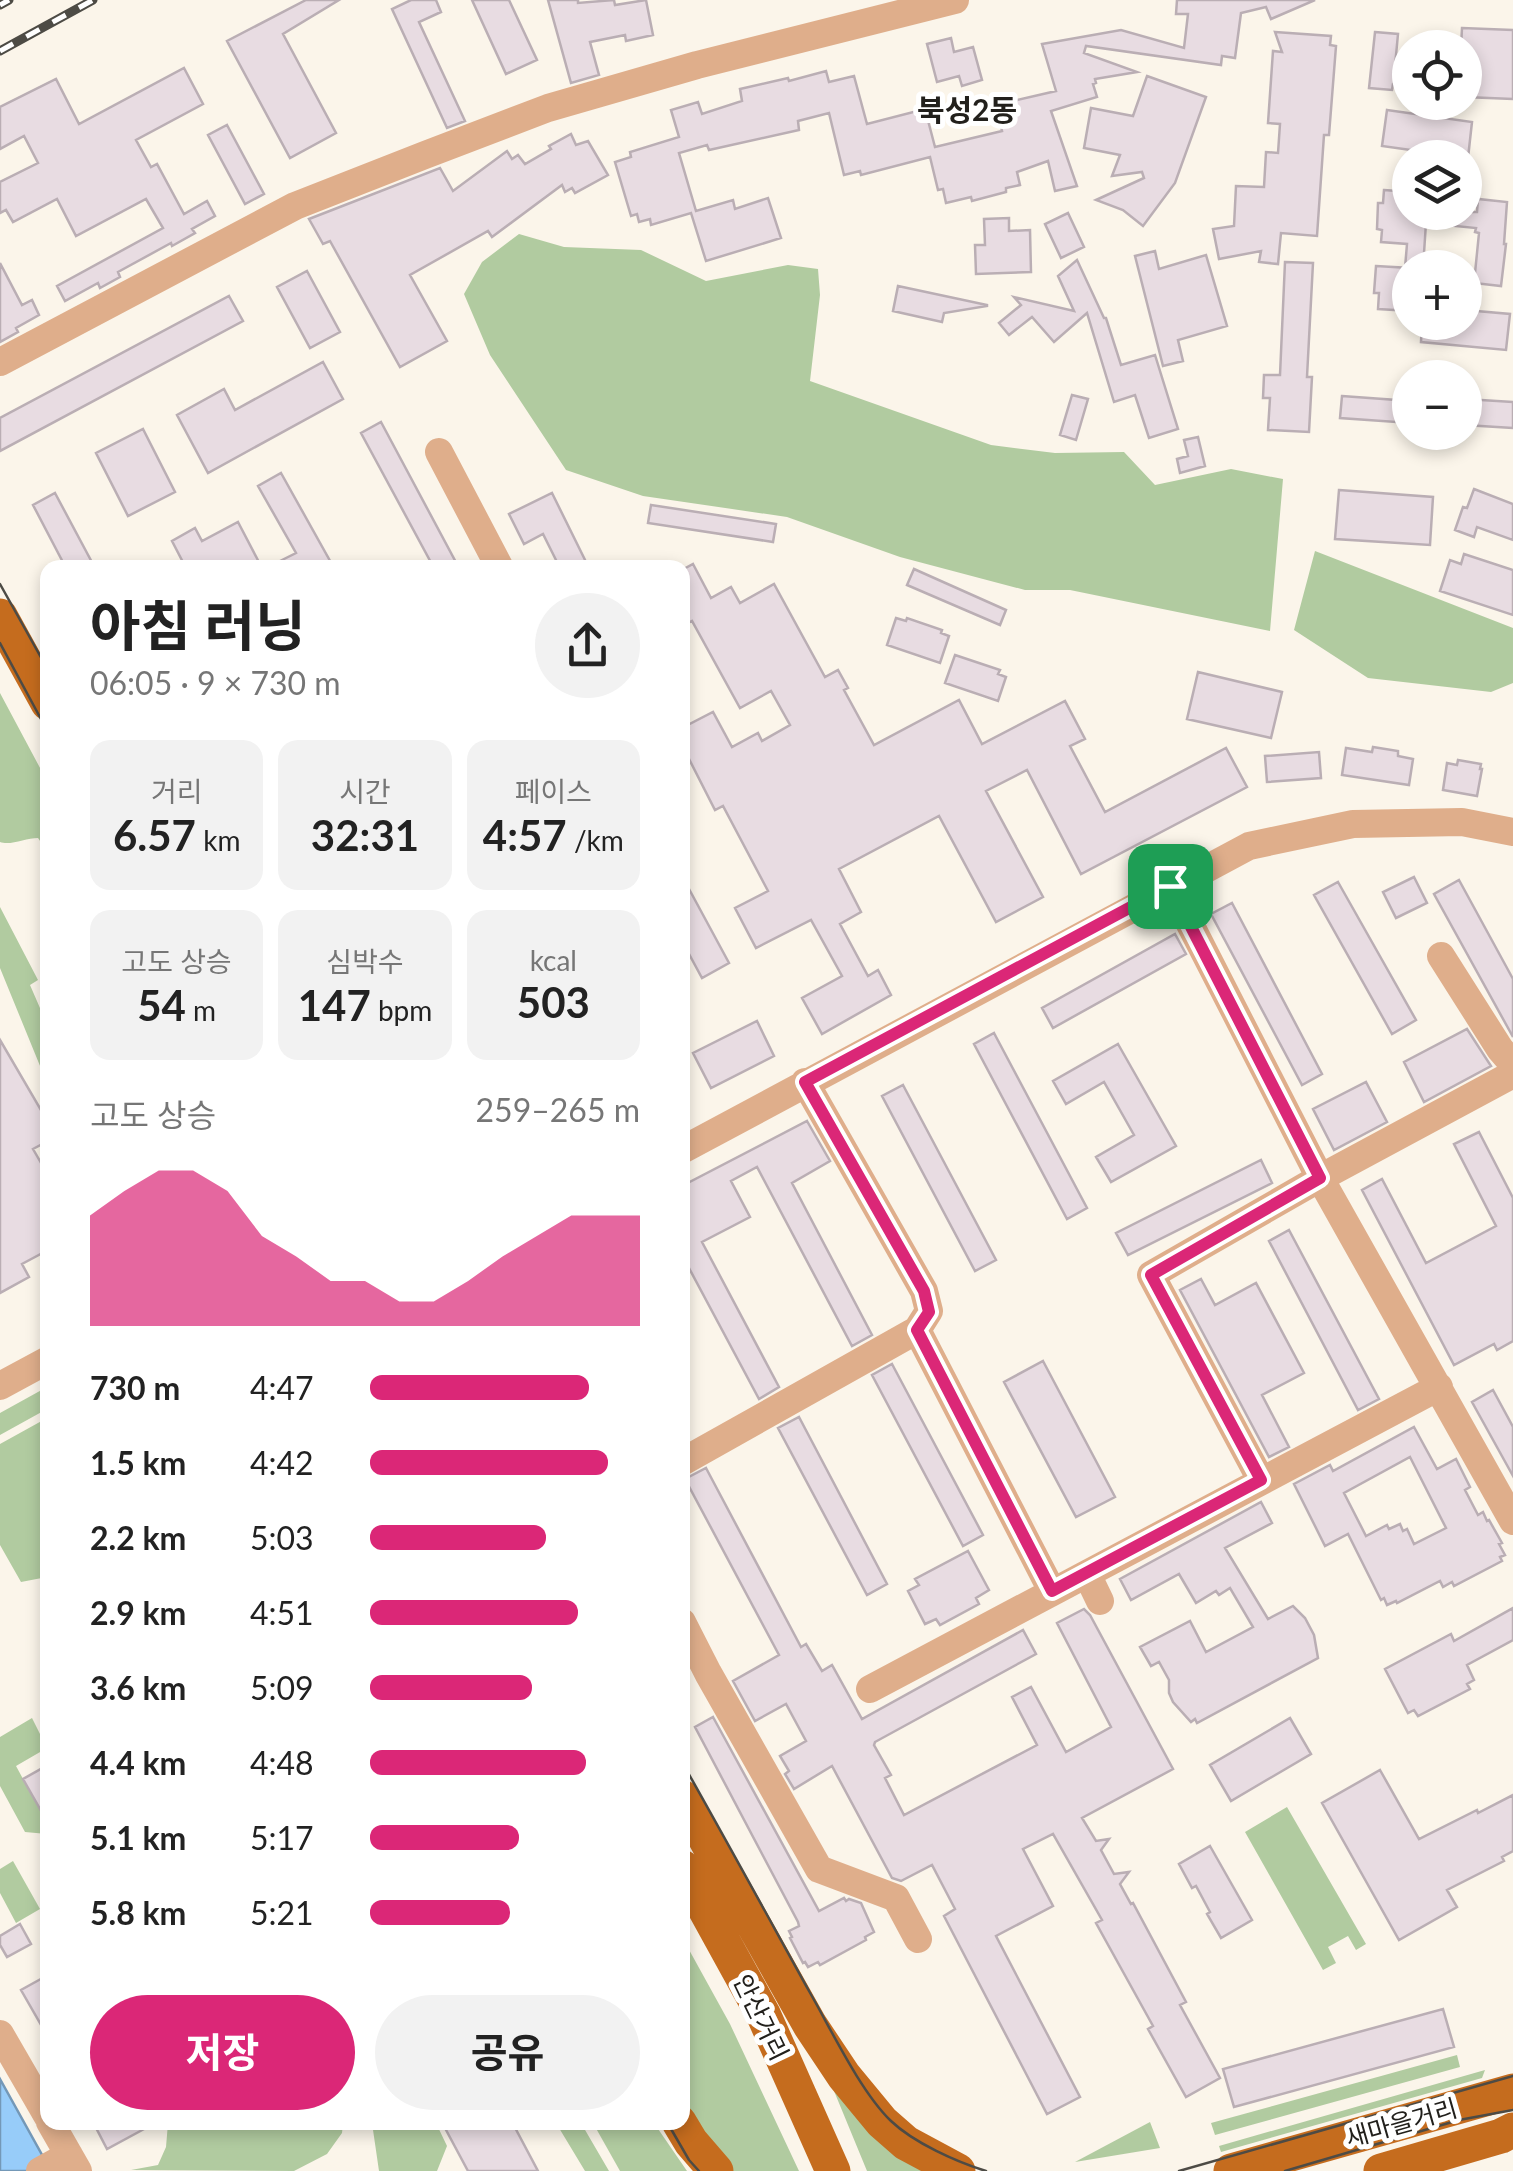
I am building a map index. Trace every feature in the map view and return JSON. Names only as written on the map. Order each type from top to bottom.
[{"type":"main road","points":[[0,616],[40,688]]},
{"type":"main road","points":[[690,1811],[810,2025],[844,2076],[882,2122],[906,2143],[958,2171]]},
{"type":"main road","name":"안산거리","points":[[690,1882],[764,2016],[833,2171]]},
{"type":"main road","name":"새마을거리","points":[[1231,2171],[1513,2090]]},
{"type":"main road","points":[[684,2130],[716,2171]]},
{"type":"main road","points":[[1381,2171],[1513,2130]]},
{"type":"street","points":[[0,362],[295,206],[478,134],[548,108],[678,71],[955,0]]},
{"type":"street","points":[[439,452],[496,560]]},
{"type":"street","points":[[690,1146],[1249,846],[1353,824],[1462,822],[1513,832]]},
{"type":"street","points":[[1170,886],[1320,1178],[1513,1521]]},
{"type":"street","points":[[1442,956],[1513,1064]]},
{"type":"street","points":[[1261,1480],[1151,1275],[1513,1074]]},
{"type":"street","points":[[690,1458],[917,1330],[929,1312],[924,1291],[805,1082]]},
{"type":"street","points":[[917,1330],[1052,1591]]},
{"type":"street","points":[[0,1386],[40,1364]]},
{"type":"street","points":[[870,1688],[1439,1386]]},
{"type":"street","points":[[1086,1574],[1100,1600]]},
{"type":"street","points":[[690,1638],[819,1869],[896,1898],[918,1940]]},
{"type":"street","points":[[0,2034],[40,2104]]},
{"type":"street","points":[[51,2130],[60,2165]]},
{"type":"green space","points":[[519,234],[564,247],[641,250],[706,281],[788,265],[818,269],[820,295],[810,381],[991,445],[1055,453],[1124,452],[1155,485],[1231,469],[1283,479],[1270,631],[1070,590],[1025,590],[900,557],[787,517],[643,496],[566,470],[490,355],[464,294],[482,262]]},
{"type":"green space","points":[[1315,551],[1513,628],[1513,683],[1491,692],[1368,678],[1294,630]]},
{"type":"green space","points":[[0,693],[40,768],[40,841],[0,842]]},
{"type":"green space","points":[[0,907],[38,980],[30,985],[40,1008],[40,1066],[0,968]]},
{"type":"green space","points":[[40,1391],[40,1413],[0,1435],[0,1413]]},
{"type":"green space","points":[[40,1422],[40,1578],[21,1582],[0,1545],[0,1444]]},
{"type":"green space","points":[[32,1718],[40,1734],[40,1752],[16,1766],[40,1810],[40,1833],[25,1832],[0,1786],[0,1737]]},
{"type":"green space","points":[[1287,1807],[1366,1944],[1356,1950],[1348,1936],[1328,1947],[1336,1963],[1323,1970],[1245,1832]]},
{"type":"green space","points":[[13,1861],[40,1909],[16,1923],[0,1893],[0,1869]]},
{"type":"green space","points":[[690,1952],[730,2024],[799,2171],[729,2171],[690,2117]]},
{"type":"green space","points":[[1457,2055],[1460,2067],[1215,2135],[1211,2123]]},
{"type":"green space","points":[[1485,2070],[1482,2078],[1221,2152],[1219,2146]]},
{"type":"green space","points":[[827,2074],[935,2171],[867,2171]]},
{"type":"green space","points":[[1150,2122],[1160,2148],[1075,2162]]},
{"type":"green space","points":[[167,2130],[342,2130],[327,2154],[294,2171],[131,2170],[158,2165],[166,2147]]},
{"type":"green space","points":[[373,2130],[439,2130],[447,2146],[437,2171],[379,2171]]},
{"type":"green space","points":[[560,2130],[585,2130],[609,2171],[585,2171]]},
{"type":"green space","points":[[597,2130],[659,2130],[687,2171],[620,2171]]},
{"type":"water","points":[[0,2079],[51,2171],[0,2171]]},
{"type":"building","points":[[306,0],[339,0],[283,34],[336,133],[290,158],[227,41]]},
{"type":"building","points":[[411,0],[436,0],[441,12],[419,22],[465,121],[447,128],[392,9]]},
{"type":"building","points":[[472,0],[509,0],[537,60],[506,74]]},
{"type":"building","points":[[548,0],[614,0],[615,5],[646,0],[653,35],[626,41],[625,35],[590,42],[599,75],[571,83]]},
{"type":"building","points":[[1177,0],[1315,0],[1271,19],[1266,7],[1241,13],[1235,58],[1222,56],[1221,65],[1086,46],[1084,53],[1137,72],[1095,79],[1097,97],[1051,111],[1077,186],[1055,191],[1048,161],[1017,172],[1020,185],[1006,188],[1006,192],[946,203],[943,189],[938,190],[930,157],[861,175],[860,171],[844,175],[829,113],[798,121],[799,130],[679,153],[696,211],[733,200],[735,209],[768,198],[781,238],[706,261],[691,213],[651,225],[650,219],[639,222],[637,214],[631,216],[615,162],[631,157],[630,152],[679,137],[671,110],[698,102],[702,114],[742,101],[740,89],[826,71],[829,82],[854,76],[867,124],[925,109],[935,147],[1002,131],[996,105],[1056,91],[1042,44],[1121,30],[1184,48],[1188,14],[1176,14]]},
{"type":"building","points":[[1462,28],[1513,30],[1513,99],[1482,98],[1482,30]]},
{"type":"building","points":[[1275,32],[1331,36],[1330,45],[1336,46],[1329,135],[1324,135],[1317,236],[1281,233],[1278,264],[1259,262],[1261,251],[1219,259],[1213,229],[1234,226],[1236,186],[1264,187],[1266,152],[1278,153],[1280,124],[1268,123],[1273,51],[1282,52]]},
{"type":"building","points":[[1375,32],[1392,33],[1392,90],[1369,88]]},
{"type":"building","points":[[951,38],[954,52],[973,47],[982,80],[962,86],[959,76],[937,82],[927,44]]},
{"type":"building","points":[[184,68],[203,104],[136,140],[151,167],[157,164],[184,214],[207,201],[215,216],[192,229],[195,233],[118,272],[120,277],[100,288],[98,283],[65,301],[57,286],[163,228],[146,199],[76,236],[57,199],[13,222],[6,210],[0,213],[0,182],[38,163],[24,136],[0,149],[0,107],[56,79],[79,124]]},
{"type":"building","points":[[1147,76],[1206,97],[1175,183],[1143,226],[1123,210],[1096,200],[1144,178],[1142,172],[1112,176],[1120,155],[1084,148],[1091,108],[1133,116]]},
{"type":"building","points":[[1387,110],[1392,111],[1392,120],[1472,122],[1470,140],[1392,140],[1392,147],[1382,146]]},
{"type":"building","points":[[227,125],[264,194],[245,204],[208,135]]},
{"type":"building","points":[[571,134],[576,145],[588,141],[608,175],[575,193],[572,188],[565,192],[562,185],[492,237],[488,231],[410,275],[447,341],[400,367],[330,241],[323,244],[309,219],[440,168],[453,191],[507,151],[512,159],[518,155],[525,164]]},
{"type":"building","points":[[1384,190],[1392,191],[1392,230],[1426,230],[1424,250],[1406,250],[1407,244],[1381,242],[1378,203],[1383,203]]},
{"type":"building","points":[[1482,199],[1507,202],[1501,286],[1482,284],[1482,250],[1477,250],[1479,233],[1475,232],[1482,230]]},
{"type":"building","points":[[1068,213],[1084,247],[1061,258],[1045,224]]},
{"type":"building","points":[[1009,218],[1009,231],[1030,230],[1031,272],[976,274],[975,245],[985,245],[984,219]]},
{"type":"building","points":[[1155,251],[1159,269],[1206,255],[1227,326],[1178,340],[1183,361],[1163,366],[1135,256]]},
{"type":"building","points":[[1077,260],[1106,318],[1121,365],[1155,355],[1178,429],[1149,438],[1135,395],[1114,402],[1087,313],[1054,342],[1032,317],[1009,335],[999,323],[1021,305],[1014,297],[1074,311],[1058,276]]},
{"type":"building","points":[[1285,262],[1313,263],[1307,377],[1312,377],[1309,432],[1268,430],[1270,398],[1263,398],[1264,375],[1280,375]]},
{"type":"building","points":[[0,263],[22,305],[32,300],[39,315],[0,342]]},
{"type":"building","points":[[1376,266],[1392,267],[1392,310],[1378,309],[1379,293],[1374,293]]},
{"type":"building","points":[[307,271],[340,332],[310,348],[277,287]]},
{"type":"building","points":[[898,286],[987,306],[944,313],[942,322],[893,311]]},
{"type":"building","points":[[229,296],[243,321],[0,451],[0,418]]},
{"type":"building","points":[[1482,312],[1510,314],[1506,350],[1421,342],[1482,340]]},
{"type":"building","points":[[323,362],[343,399],[208,473],[177,415],[224,389],[235,410]]},
{"type":"building","points":[[1072,395],[1088,399],[1076,440],[1060,435]]},
{"type":"building","points":[[1342,396],[1392,400],[1392,422],[1340,418]]},
{"type":"building","points":[[1482,400],[1513,402],[1513,428],[1482,426]]},
{"type":"building","points":[[381,422],[455,560],[430,560],[361,433]]},
{"type":"building","points":[[143,429],[175,492],[128,516],[96,453]]},
{"type":"building","points":[[1198,437],[1205,466],[1180,473],[1177,459],[1188,456],[1184,440]]},
{"type":"building","points":[[281,473],[330,560],[282,560],[296,553],[258,486]]},
{"type":"building","points":[[1474,489],[1513,504],[1513,540],[1477,527],[1474,537],[1455,530]]},
{"type":"building","points":[[1339,490],[1433,497],[1430,545],[1335,539]]},
{"type":"building","points":[[55,493],[91,560],[62,560],[33,505]]},
{"type":"building","points":[[552,493],[585,560],[556,560],[543,534],[524,544],[509,514]]},
{"type":"building","points":[[651,505],[776,524],[773,542],[648,523]]},
{"type":"building","points":[[238,522],[258,560],[182,560],[172,541],[195,528],[202,541]]},
{"type":"building","points":[[1464,554],[1513,570],[1513,615],[1440,591],[1450,560],[1461,564]]},
{"type":"building","points":[[693,564],[711,598],[731,587],[740,603],[774,584],[825,677],[838,670],[848,688],[844,690],[874,745],[959,700],[982,744],[1065,701],[1085,739],[1070,746],[1105,812],[1226,748],[1247,787],[1081,874],[1027,770],[986,791],[1043,897],[996,922],[939,816],[839,869],[861,912],[840,924],[868,976],[878,970],[891,995],[822,1034],[802,998],[842,976],[811,920],[756,948],[735,908],[768,891],[723,806],[715,810],[690,761],[690,724],[713,712],[732,747],[758,733],[762,741],[790,725],[771,691],[740,708],[690,622]]},
{"type":"building","points":[[914,569],[1006,610],[1000,625],[907,585]]},
{"type":"building","points":[[896,618],[907,618],[949,636],[940,663],[887,645]]},
{"type":"building","points":[[955,655],[1000,670],[998,674],[1006,677],[998,701],[945,683]]},
{"type":"building","points":[[1198,672],[1282,692],[1271,738],[1187,719]]},
{"type":"building","points":[[1373,747],[1398,751],[1398,756],[1413,759],[1409,785],[1342,775],[1346,748],[1372,752]]},
{"type":"building","points":[[1319,752],[1321,778],[1267,782],[1265,756]]},
{"type":"building","points":[[1458,760],[1481,764],[1477,796],[1443,790],[1447,763],[1457,765]]},
{"type":"building","points":[[1414,877],[1427,903],[1396,918],[1383,892]]},
{"type":"building","points":[[1459,880],[1513,979],[1513,1037],[1434,894]]},
{"type":"building","points":[[1338,882],[1416,1020],[1392,1034],[1314,895]]},
{"type":"building","points":[[690,891],[729,963],[702,978],[690,956]]},
{"type":"building","points":[[1232,903],[1322,1074],[1302,1085],[1211,914]]},
{"type":"building","points":[[1175,934],[1186,954],[1053,1028],[1042,1008]]},
{"type":"building","points":[[757,1021],[774,1056],[711,1088],[693,1053]]},
{"type":"building","points":[[1467,1029],[1491,1066],[1424,1102],[1404,1062]]},
{"type":"building","points":[[994,1033],[1087,1208],[1067,1219],[974,1044]]},
{"type":"building","points":[[0,1040],[40,1108],[40,1145],[33,1149],[40,1161],[40,1254],[22,1264],[29,1277],[0,1293]]},
{"type":"building","points":[[1118,1044],[1176,1146],[1111,1182],[1096,1157],[1134,1135],[1104,1082],[1066,1104],[1053,1081]]},
{"type":"building","points":[[1366,1082],[1387,1122],[1334,1150],[1313,1109]]},
{"type":"building","points":[[903,1085],[996,1260],[975,1271],[882,1096]]},
{"type":"building","points":[[807,1121],[830,1161],[792,1183],[872,1335],[852,1346],[757,1167],[731,1181],[750,1217],[702,1242],[779,1387],[759,1399],[690,1270],[690,1182]]},
{"type":"building","points":[[1479,1132],[1513,1198],[1513,1341],[1497,1350],[1494,1344],[1454,1365],[1362,1190],[1382,1179],[1426,1263],[1496,1226],[1454,1144]]},
{"type":"building","points":[[1261,1160],[1272,1183],[1128,1255],[1116,1233]]},
{"type":"building","points":[[1289,1230],[1379,1399],[1358,1410],[1269,1241]]},
{"type":"building","points":[[1201,1279],[1215,1305],[1256,1283],[1304,1373],[1262,1395],[1289,1447],[1269,1457],[1180,1290]]},
{"type":"building","points":[[1043,1361],[1115,1497],[1076,1517],[1004,1382]]},
{"type":"building","points":[[892,1364],[983,1535],[963,1546],[872,1375]]},
{"type":"building","points":[[1493,1390],[1513,1427],[1513,1476],[1472,1402]]},
{"type":"building","points":[[799,1417],[887,1584],[867,1595],[778,1428]]},
{"type":"building","points":[[1414,1427],[1437,1469],[1456,1459],[1478,1515],[1483,1512],[1502,1543],[1502,1561],[1454,1586],[1452,1582],[1443,1587],[1440,1581],[1387,1605],[1348,1534],[1325,1546],[1294,1484],[1330,1465],[1333,1471]],"holes":[[[1410,1457],[1446,1528],[1414,1544],[1400,1524],[1389,1529],[1387,1525],[1366,1536],[1344,1493]]]},
{"type":"building","points":[[706,1468],[801,1647],[806,1644],[822,1671],[832,1665],[862,1719],[1023,1630],[1036,1654],[875,1742],[891,1775],[885,1778],[904,1815],[1037,1745],[1012,1697],[1031,1687],[1066,1752],[1111,1727],[1057,1623],[1084,1609],[1090,1615],[1173,1769],[1082,1818],[1096,1841],[1109,1839],[1101,1850],[1114,1874],[1129,1872],[1120,1884],[1186,2002],[1180,2005],[1220,2078],[1186,2097],[1148,2029],[1153,2026],[1096,1923],[1102,1920],[1053,1834],[1023,1849],[1053,1906],[996,1936],[1080,2097],[1047,2114],[944,1916],[955,1909],[932,1865],[901,1881],[892,1878],[832,1766],[794,1789],[780,1756],[806,1741],[786,1704],[755,1721],[733,1681],[779,1655],[690,1488],[690,1476]]},
{"type":"building","points":[[1261,1502],[1272,1523],[1225,1548],[1268,1619],[1293,1606],[1305,1618],[1314,1635],[1318,1658],[1197,1723],[1195,1719],[1191,1722],[1173,1702],[1169,1680],[1159,1662],[1151,1666],[1140,1647],[1190,1621],[1206,1652],[1253,1627],[1230,1588],[1196,1603],[1179,1574],[1131,1600],[1120,1579]]},
{"type":"building","points":[[968,1551],[989,1590],[976,1598],[979,1604],[940,1625],[936,1619],[925,1624],[908,1591],[919,1585],[915,1579]]},
{"type":"building","points":[[1513,1608],[1513,1640],[1467,1665],[1474,1680],[1467,1684],[1470,1689],[1418,1716],[1414,1710],[1408,1713],[1385,1669],[1451,1634],[1454,1641]]},
{"type":"building","points":[[713,1717],[819,1911],[844,1898],[861,1903],[874,1932],[866,1940],[820,1965],[818,1962],[808,1967],[803,1963],[789,1931],[799,1926],[798,1922],[695,1727]]},
{"type":"building","points":[[1290,1718],[1311,1754],[1231,1801],[1210,1765]]},
{"type":"building","points":[[40,1769],[40,1809],[23,1779]]},
{"type":"building","points":[[1380,1770],[1419,1839],[1513,1795],[1513,1851],[1502,1857],[1504,1861],[1447,1890],[1457,1907],[1399,1940],[1322,1803]]},
{"type":"building","points":[[1210,1846],[1252,1920],[1221,1938],[1196,1886],[1192,1888],[1179,1864]]},
{"type":"building","points":[[20,1924],[31,1944],[7,1957],[0,1936]]},
{"type":"building","points":[[40,1979],[40,2023],[21,1990]]},
{"type":"building","points":[[1443,2009],[1454,2047],[1234,2107],[1223,2069]]},
{"type":"building","points":[[97,2130],[142,2130],[107,2149]]},
{"type":"building","points":[[446,2130],[516,2130],[538,2171],[468,2171]]},
{"type":"tram line","points":[[0,584],[40,656]]},
{"type":"tram line","points":[[0,643],[40,717]]},
{"type":"tram line","points":[[690,1776],[836,2041],[879,2108],[911,2137],[986,2171]]},
{"type":"tram line","points":[[1179,2171],[1513,2076]]},
{"type":"tram line","points":[[1285,2171],[1459,2120],[1513,2110]]},
{"type":"tram line","points":[[672,2130],[699,2171]]},
{"type":"railway","points":[[0,5],[9,0]]},
{"type":"railway","points":[[0,51],[93,0]]},
{"type":"district","name":"북성2동","points":[[967,109]]},
{"type":"route","points":[[1170,886],[1320,1178],[1151,1275],[1261,1480],[1052,1591],[917,1330],[929,1312],[924,1291],[805,1082],[1170,886]]}]
